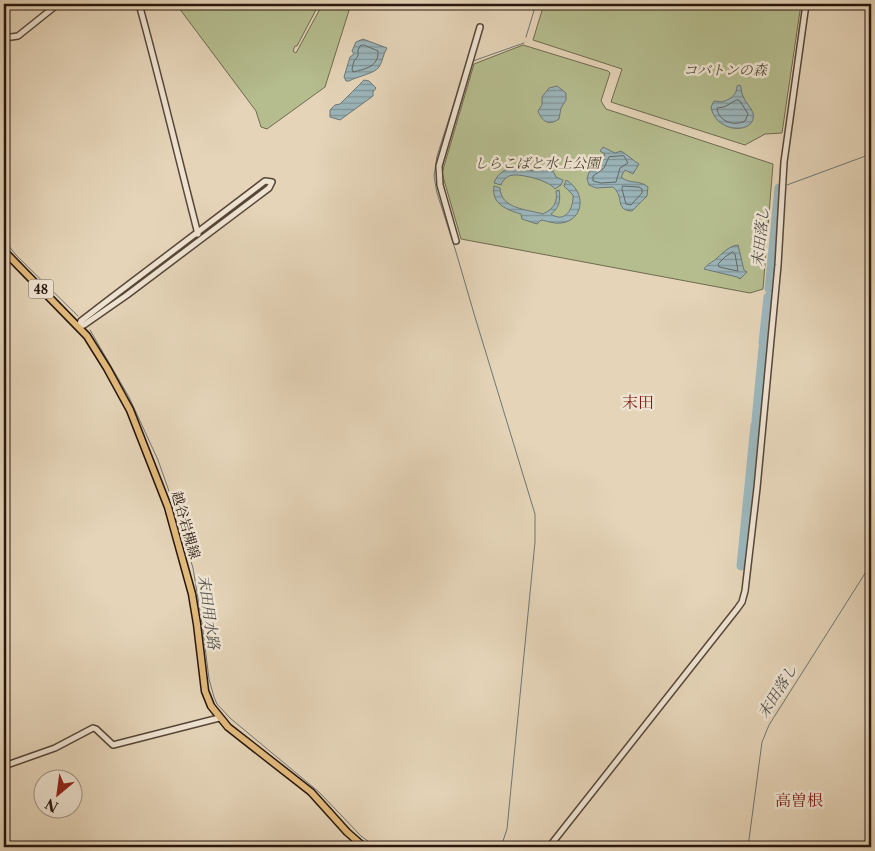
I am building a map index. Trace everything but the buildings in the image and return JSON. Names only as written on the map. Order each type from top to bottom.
[{"type":"main road","name":"越谷岩槻線","points":[[4,251],[78,326],[99,354],[130,410],[164,492],[192,594],[207,699],[219,718],[228,727],[311,792],[347,832],[364,847]]},
{"type":"street","points":[[4,38],[18,36],[58,4]]},
{"type":"street","points":[[139,4],[161,80],[177,156],[200,240]]},
{"type":"street","points":[[550,847],[742,602],[745,591],[757,488],[778,265],[784,162],[806,4]]},
{"type":"street","points":[[456,241],[440,185],[439,166],[480,27]]},
{"type":"street","points":[[265,182],[272,182],[268,188],[127,295],[84,325],[78,326],[81,321],[265,182]]},
{"type":"street","points":[[4,766],[55,748],[93,728],[113,745],[219,718]]},
{"type":"green space","points":[[176,4],[319,4],[297,46],[295,46],[293,51],[296,53],[324,4],[351,4],[325,87],[267,129],[261,127],[256,111]]},
{"type":"green space","name":"コバトンの森","points":[[544,4],[801,4],[782,133],[765,134],[745,145],[611,102],[622,69],[533,40]]},
{"type":"green space","name":"しらこばと水上公園","points":[[523,45],[608,71],[610,73],[601,101],[606,109],[773,164],[763,289],[750,293],[461,239],[442,173],[474,64]]},
{"type":"water","points":[[363,39],[387,48],[385,53],[377,69],[346,81],[344,77],[350,57],[354,54],[352,51],[356,42]]},
{"type":"water","points":[[364,80],[369,81],[376,88],[373,96],[340,120],[330,117],[330,110],[335,105],[340,104]]},
{"type":"water","points":[[740,85],[742,94],[753,113],[753,120],[743,128],[728,127],[720,123],[714,116],[711,107],[714,101],[722,102],[732,97],[736,92],[737,86]]},
{"type":"water","points":[[557,86],[566,93],[566,100],[561,108],[559,119],[546,122],[538,111],[542,105],[542,97],[549,88]]},
{"type":"water","points":[[603,147],[615,153],[621,151],[639,164],[633,174],[625,170],[621,177],[648,187],[647,196],[632,211],[621,206],[617,191],[613,187],[596,188],[589,185],[587,179],[589,172],[600,165],[605,154],[600,151]]},
{"type":"water","points":[[514,167],[533,171],[537,167],[553,171],[556,177],[563,180],[561,185],[555,189],[541,180],[519,175],[509,176],[501,185],[494,183],[502,172]]},
{"type":"water","points":[[566,180],[577,191],[580,205],[575,217],[561,223],[541,220],[537,224],[522,219],[521,214],[501,205],[495,197],[494,186],[500,188],[501,195],[510,204],[543,214],[554,205],[556,191],[559,190],[559,204],[551,214],[560,217],[568,213],[573,200],[573,195],[564,186]]},
{"type":"water","points":[[738,245],[744,270],[747,272],[740,279],[704,269],[727,250]]},
{"type":"waterway","points":[[526,37],[536,4]]},
{"type":"waterway","points":[[473,61],[524,43]]},
{"type":"waterway","points":[[467,63],[437,156],[434,176],[437,193],[535,514],[535,542],[507,829],[501,847]]},
{"type":"waterway","name":"末田落し","points":[[787,185],[871,154]]},
{"type":"waterway","name":"末田落し","points":[[769,289],[779,188]]},
{"type":"waterway","name":"末田用水路","points":[[4,240],[16,255],[78,316]]},
{"type":"waterway","name":"末田落し","points":[[763,343],[768,297]]},
{"type":"waterway","name":"末田用水路","points":[[90,330],[129,397],[158,460],[176,511],[193,568],[209,679],[217,704],[230,718],[319,792],[361,836],[376,847]]},
{"type":"waterway","name":"末田落し","points":[[756,420],[763,348]]},
{"type":"waterway","name":"末田落し","points":[[741,566],[755,425]]},
{"type":"waterway","name":"末田落し","points":[[748,847],[762,742],[769,725],[871,564]]},
{"type":"district","name":"末田","points":[[638,402]]},
{"type":"district","name":"高曽根","points":[[799,800]]}]
